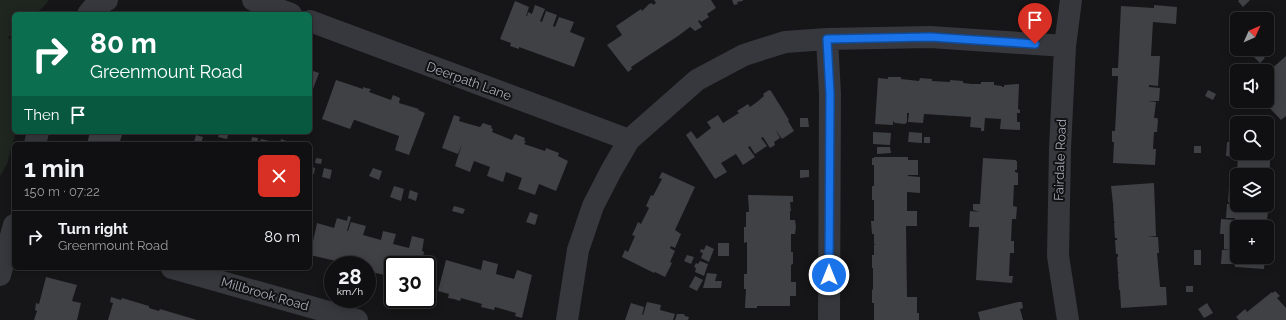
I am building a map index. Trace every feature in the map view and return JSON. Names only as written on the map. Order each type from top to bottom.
[{"type":"street","points":[[90,12],[93,8],[107,0]]},
{"type":"street","points":[[253,0],[285,12]]},
{"type":"street","name":"Fairdale Road","points":[[1068,320],[1058,256],[1060,149],[1065,46],[1070,0]]},
{"type":"street","name":"Deerpath Lane","points":[[312,22],[629,140]]},
{"type":"street","points":[[567,320],[578,250],[593,206],[611,171],[629,140],[697,80],[744,55],[785,42],[827,39],[930,37],[1065,46]]},
{"type":"street","points":[[827,39],[830,94],[829,320]]},
{"type":"street","points":[[0,220],[12,223]]},
{"type":"street","points":[[0,275],[12,231]]},
{"type":"street","name":"Millbrook Road","points":[[179,270],[357,320]]},
{"type":"shaded area","points":[[0,0],[49,0],[37,12],[12,12],[12,36],[9,36],[8,38],[12,39],[12,134],[15,134],[7,164],[0,176]]},
{"type":"building","points":[[654,0],[711,0],[716,8],[707,14],[709,17],[701,22],[700,20],[698,21],[702,27],[695,31],[689,26],[690,27],[678,36],[631,67],[632,69],[628,72],[607,45],[622,35],[616,26],[641,9],[642,11],[649,4],[652,3],[653,5],[656,3]]},
{"type":"building","points":[[732,0],[743,1],[737,2],[738,4],[734,5]]},
{"type":"building","points":[[1250,0],[1243,7],[1238,1]]},
{"type":"building","points":[[515,1],[529,7],[526,16],[528,12],[532,14],[535,5],[545,9],[540,21],[542,22],[546,11],[557,15],[553,26],[555,27],[559,17],[574,22],[570,32],[585,38],[574,67],[519,47],[519,49],[510,46],[511,43],[500,39]]},
{"type":"building","points":[[1154,5],[1177,7],[1176,24],[1153,22],[1151,56],[1160,56],[1158,86],[1149,85],[1149,87],[1160,88],[1159,101],[1148,101],[1156,102],[1154,118],[1157,118],[1158,120],[1157,132],[1154,132],[1153,149],[1156,149],[1155,165],[1113,163],[1114,142],[1112,142],[1112,131],[1115,131],[1118,76],[1112,76],[1112,68],[1118,68],[1121,6],[1154,8]]},
{"type":"building","points":[[1263,56],[1265,58],[1260,63],[1254,57]]},
{"type":"building","points":[[1286,56],[1286,116],[1281,120],[1270,108],[1274,108],[1274,67]]},
{"type":"building","points":[[312,71],[319,73],[312,92]]},
{"type":"building","points":[[888,77],[901,77],[901,79],[919,81],[920,78],[932,79],[932,81],[963,81],[963,83],[972,84],[994,82],[994,85],[1002,87],[1004,87],[1004,85],[1019,84],[1018,109],[1020,110],[1020,113],[1017,113],[1017,122],[1020,122],[1020,130],[1000,129],[1001,119],[985,118],[984,131],[981,131],[981,128],[970,127],[971,117],[924,114],[923,123],[908,122],[909,113],[907,113],[907,122],[905,124],[895,123],[893,121],[893,125],[875,124],[878,78],[888,79]]},
{"type":"building","points":[[336,80],[363,89],[363,87],[371,89],[369,92],[391,100],[393,95],[400,98],[399,103],[419,109],[418,110],[425,113],[409,155],[395,150],[399,136],[355,120],[350,129],[322,119]]},
{"type":"building","points":[[769,90],[789,120],[788,121],[794,131],[782,139],[775,129],[780,138],[774,142],[775,145],[770,148],[763,137],[761,138],[767,146],[755,154],[750,146],[748,147],[755,157],[743,165],[736,154],[721,163],[727,172],[715,179],[686,135],[691,131],[697,139],[711,128],[707,122],[718,115],[723,123],[739,113],[737,111],[748,104],[750,107],[757,102],[764,96],[763,94]]},
{"type":"building","points":[[1208,90],[1216,94],[1213,100],[1205,96]]},
{"type":"building","points":[[454,115],[460,117],[459,121],[480,127],[483,123],[492,126],[492,132],[512,140],[515,134],[525,138],[524,141],[526,141],[524,144],[545,151],[546,148],[559,153],[558,156],[568,161],[556,191],[539,184],[535,195],[518,189],[522,178],[506,172],[503,182],[487,176],[490,167],[474,161],[470,172],[455,166],[462,144],[458,154],[442,148]]},
{"type":"building","points":[[800,118],[808,118],[809,127],[800,127]]},
{"type":"building","points":[[873,132],[891,133],[890,145],[873,144]]},
{"type":"building","points":[[909,132],[922,133],[922,143],[908,142]]},
{"type":"building","points":[[90,134],[122,134],[120,142],[88,142]]},
{"type":"building","points":[[219,134],[228,134],[227,139],[218,137]]},
{"type":"building","points":[[196,135],[203,137],[202,142],[194,142]]},
{"type":"building","points":[[252,137],[258,138],[257,142],[251,142]]},
{"type":"building","points":[[924,137],[930,137],[930,143],[924,143]]},
{"type":"building","points":[[261,139],[269,141],[269,142],[260,142]]},
{"type":"building","points":[[281,139],[289,142],[280,142]]},
{"type":"building","points":[[1227,142],[1230,142],[1230,156],[1226,156]]},
{"type":"building","points":[[1194,146],[1201,146],[1201,153],[1194,153]]},
{"type":"building","points":[[877,147],[890,147],[891,153],[877,154]]},
{"type":"building","points":[[908,157],[908,160],[918,160],[918,175],[908,176],[920,177],[920,193],[907,192],[907,211],[917,211],[917,226],[906,226],[907,297],[917,297],[917,313],[919,313],[919,320],[874,320],[874,303],[872,303],[872,255],[874,255],[874,245],[876,245],[874,244],[874,234],[872,234],[871,221],[874,221],[872,186],[874,186],[874,165],[872,165],[872,158]]},
{"type":"building","points":[[316,158],[322,159],[321,164],[315,163]]},
{"type":"building","points":[[983,158],[1017,161],[1017,170],[1015,170],[1015,172],[1018,173],[1018,185],[1014,185],[1013,206],[1017,207],[1016,219],[1012,219],[1011,241],[1014,241],[1014,253],[1010,253],[1009,276],[1013,276],[1012,283],[976,280],[979,227],[969,227],[970,211],[980,212],[973,210],[973,204],[980,204]]},
{"type":"building","points":[[1238,160],[1270,160],[1270,168],[1237,168]]},
{"type":"building","points":[[312,167],[315,168],[314,174],[312,174]]},
{"type":"building","points":[[324,168],[332,170],[330,179],[322,177]]},
{"type":"building","points":[[373,168],[382,171],[379,180],[369,176]]},
{"type":"building","points":[[800,170],[809,170],[809,177],[800,178]]},
{"type":"building","points":[[662,172],[695,187],[675,230],[681,234],[675,248],[671,246],[670,248],[675,251],[670,262],[672,263],[665,277],[622,257],[625,250],[628,252],[635,236],[632,235],[638,222],[641,224],[649,208],[646,206],[651,195],[653,196],[662,179],[659,178]]},
{"type":"building","points":[[1154,183],[1156,236],[1147,237],[1158,237],[1159,253],[1157,253],[1160,287],[1166,287],[1167,305],[1121,308],[1118,254],[1116,254],[1115,240],[1117,240],[1117,238],[1115,238],[1114,204],[1111,186]]},
{"type":"building","points":[[394,186],[404,189],[401,201],[390,197]]},
{"type":"building","points":[[1229,187],[1230,202],[1228,202]]},
{"type":"building","points":[[410,190],[418,193],[416,201],[408,198]]},
{"type":"building","points":[[748,195],[793,196],[793,202],[790,202],[791,211],[789,212],[790,220],[795,220],[796,227],[795,234],[791,234],[793,264],[791,265],[791,282],[796,282],[796,296],[790,296],[790,306],[757,306],[757,308],[745,308],[746,289],[744,289],[744,274],[747,274],[747,242],[744,243],[744,227],[746,227],[746,212],[749,212]]},
{"type":"building","points":[[1227,204],[1230,204],[1230,212],[1268,212],[1267,220],[1235,220],[1235,218],[1226,218]]},
{"type":"building","points":[[454,206],[465,209],[463,214],[452,211]]},
{"type":"building","points":[[530,212],[538,215],[535,225],[526,222]]},
{"type":"building","points":[[348,216],[351,217],[347,231],[351,222],[366,226],[363,235],[381,240],[383,231],[396,234],[393,244],[409,248],[412,236],[424,239],[422,251],[424,252],[423,256],[384,256],[384,275],[376,273],[376,256],[324,256],[324,258],[312,255],[312,246],[317,223],[334,228],[337,218],[347,221]]},
{"type":"building","points":[[1221,219],[1235,220],[1230,220],[1230,249],[1224,249],[1224,234],[1220,234]]},
{"type":"building","points":[[718,243],[729,243],[729,256],[718,256]]},
{"type":"building","points":[[706,245],[714,249],[709,262],[701,258],[703,253],[700,252],[701,249],[704,250]]},
{"type":"building","points":[[1230,249],[1230,264],[1221,264],[1222,250]]},
{"type":"building","points":[[1194,250],[1201,250],[1201,265],[1194,265]]},
{"type":"building","points":[[687,255],[694,257],[691,264],[684,261]]},
{"type":"building","points":[[446,260],[481,270],[483,260],[498,264],[496,274],[514,279],[517,270],[532,275],[522,318],[515,316],[516,313],[495,307],[494,310],[481,307],[482,304],[461,298],[460,301],[448,298],[449,294],[438,291]]},
{"type":"building","points":[[700,261],[708,264],[704,276],[695,272],[696,268],[694,267],[696,263],[698,264]]},
{"type":"building","points":[[1235,264],[1264,264],[1264,269],[1235,267]]},
{"type":"building","points":[[707,273],[717,274],[715,281],[722,281],[721,288],[703,288]]},
{"type":"building","points":[[695,276],[703,280],[697,291],[689,287]]},
{"type":"building","points":[[46,277],[77,285],[72,301],[81,303],[77,320],[34,320],[37,311],[35,310],[36,303],[39,304]]},
{"type":"building","points":[[1186,286],[1193,286],[1193,292],[1186,292]]},
{"type":"building","points":[[1275,291],[1280,296],[1277,298],[1286,308],[1286,320],[1239,320],[1236,317],[1245,309],[1247,312]]},
{"type":"building","points":[[111,297],[121,300],[122,298],[149,306],[149,308],[159,311],[160,309],[197,320],[108,320],[113,303],[110,302]]},
{"type":"building","points":[[647,302],[661,305],[660,310],[675,314],[673,320],[625,320],[631,303],[644,307],[643,315]]},
{"type":"building","points":[[1022,302],[1023,308],[1020,309],[1023,320],[980,320],[978,312]]},
{"type":"building","points":[[1207,303],[1213,313],[1204,318],[1198,309]]},
{"type":"building","points":[[677,314],[684,314],[685,316],[689,317],[688,320],[675,320]]},
{"type":"route","points":[[829,275],[830,94],[827,39],[930,37],[1035,44]]}]
